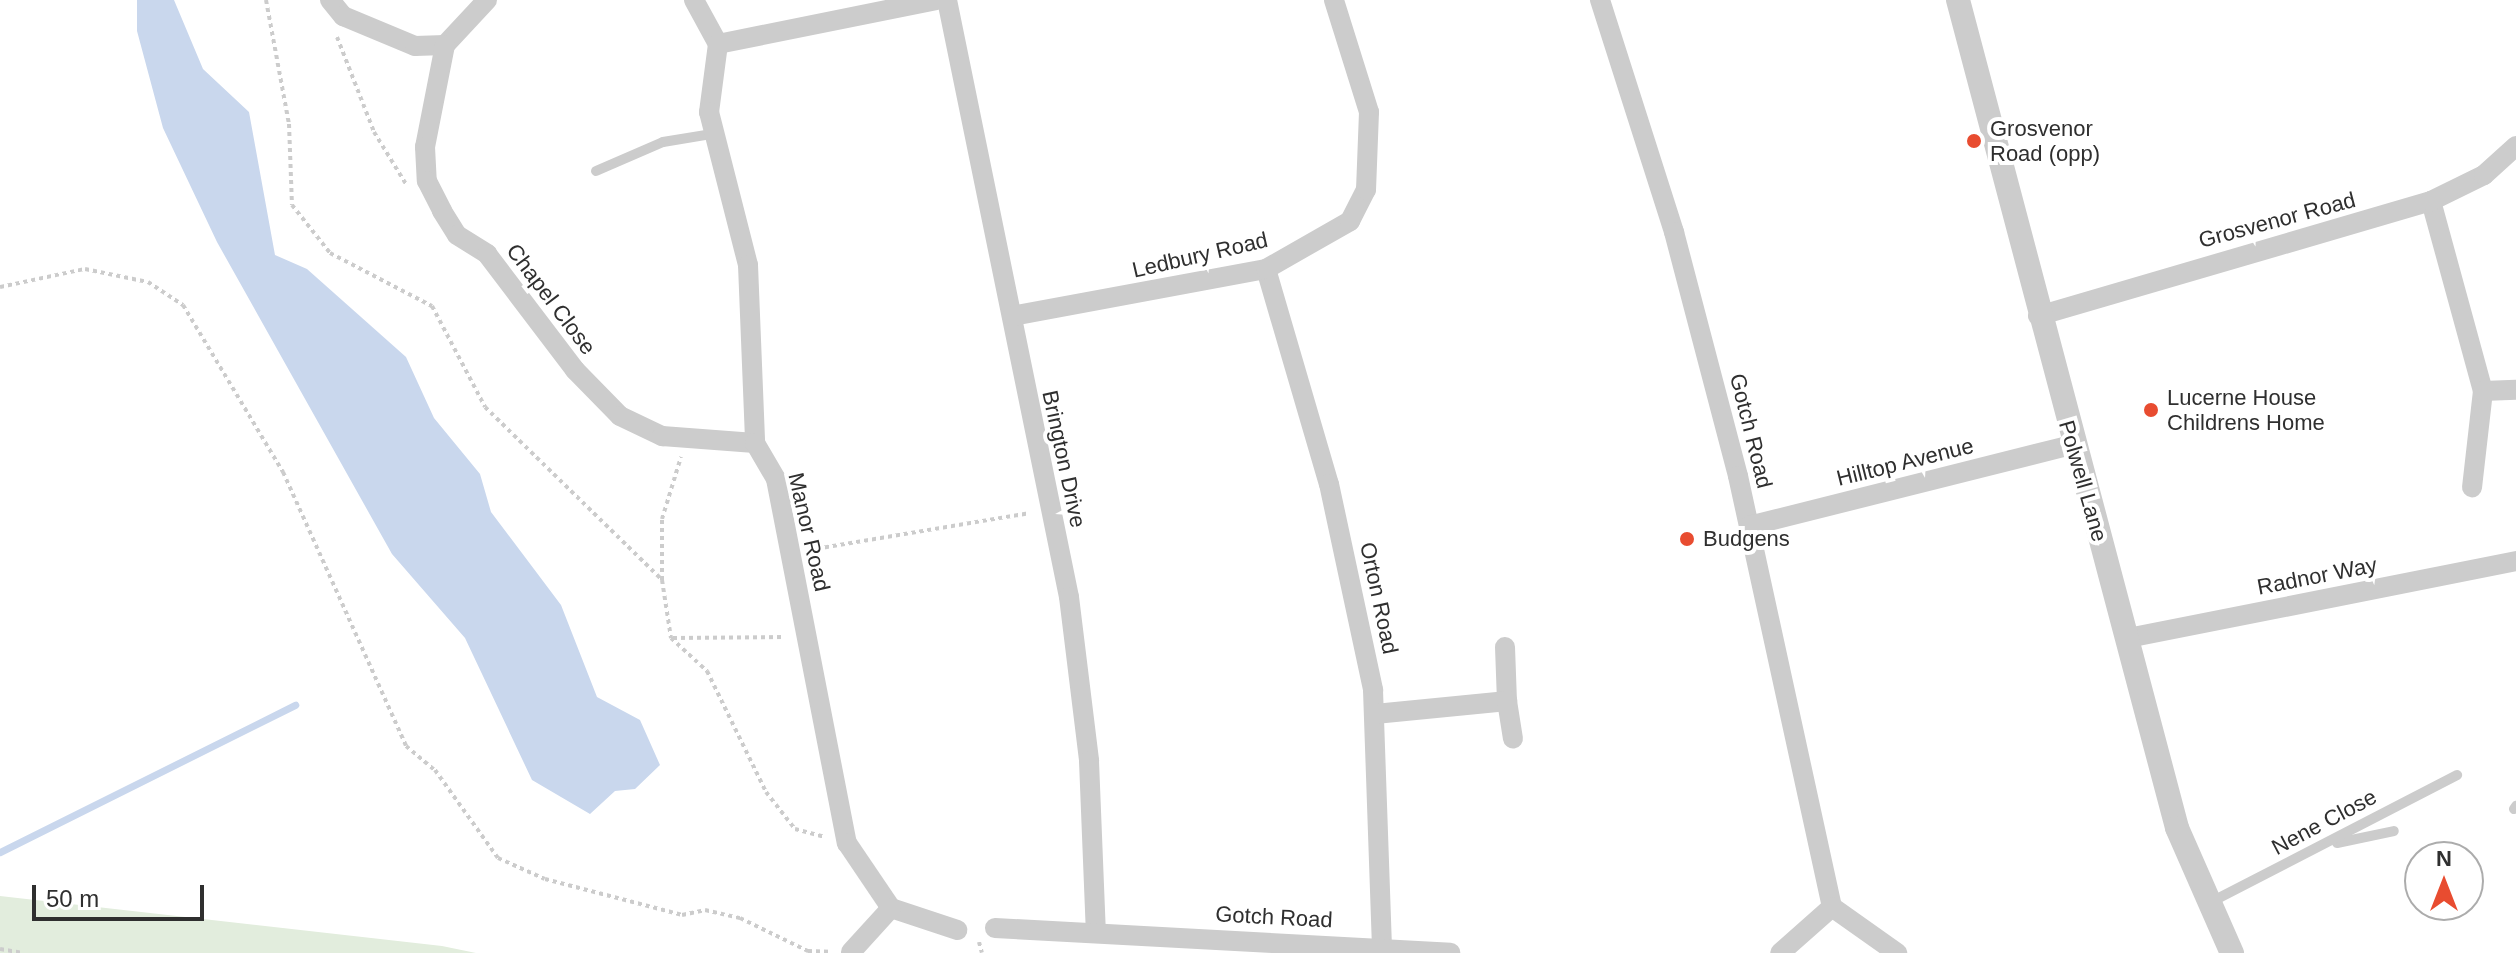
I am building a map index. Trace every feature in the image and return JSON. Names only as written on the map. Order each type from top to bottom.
[{"type":"street","points":[[330,0],[343,16],[415,46],[445,45],[487,0]]},
{"type":"street","points":[[694,0],[718,44],[936,0]]},
{"type":"street","name":"Brington Drive","points":[[947,0],[1050,509],[1089,761],[1096,933]]},
{"type":"street","name":"Ledbury Road","points":[[1012,316],[1266,269],[1350,221],[1366,190],[1369,112],[1334,0]]},
{"type":"street","name":"Gotch Road","points":[[1600,0],[1674,232],[1749,526],[1832,907]]},
{"type":"street","name":"Polwell Lane","points":[[1958,0],[2072,445],[2128,638],[2177,828],[2232,953]]},
{"type":"street","name":"Manor Road","points":[[718,44],[712,134],[748,265],[755,443],[776,479],[847,843],[891,908]]},
{"type":"street","name":"Chapel Close","points":[[445,45],[425,147],[435,199],[457,235],[487,254],[600,399],[639,426],[686,439],[755,443]]},
{"type":"street","name":"Grosvenor Road","points":[[2038,316],[2431,201],[2484,175],[2516,146]]},
{"type":"street","points":[[2431,201],[2483,391],[2472,487]]},
{"type":"street","name":"Orton Road","points":[[1266,269],[1356,590],[1375,714],[1382,946]]},
{"type":"street","points":[[2483,391],[2516,390]]},
{"type":"street","name":"Hilltop Avenue","points":[[1749,526],[2072,445]]},
{"type":"street","name":"Radnor Way","points":[[2128,638],[2516,561]]},
{"type":"street","points":[[1505,647],[1507,701],[1513,739]]},
{"type":"street","points":[[1375,714],[1507,701]]},
{"type":"street","points":[[1780,953],[1832,907],[1897,953]]},
{"type":"street","points":[[851,952],[891,908],[957,930]]},
{"type":"street","name":"Gotch Road","points":[[987,934],[1096,933],[1382,946],[1450,953]]},
{"type":"lane","points":[[596,171],[663,142],[712,134]]},
{"type":"lane","name":"Nene Close","points":[[2209,903],[2335,843],[2457,775]]},
{"type":"lane","points":[[2335,843],[2394,831]]},
{"type":"path","points":[[266,0],[289,124],[292,205],[330,253],[432,306],[485,407],[662,580]]},
{"type":"path","points":[[332,22],[352,81],[400,178],[416,194],[435,199]]},
{"type":"path","points":[[0,287],[85,269],[148,282],[183,305],[283,472],[406,746],[435,770],[498,858],[545,879],[682,915],[705,910],[740,918],[808,951],[851,952]]},
{"type":"path","points":[[686,439],[662,519],[662,580],[671,638],[707,671],[766,792],[795,829],[847,843]]},
{"type":"path","points":[[791,553],[1050,509]]},
{"type":"path","points":[[671,638],[807,634]]},
{"type":"path","points":[[982,953],[987,934]]},
{"type":"path","points":[[0,949],[22,953]]},
{"type":"green space","points":[[0,896],[442,946],[476,953],[0,953]]},
{"type":"water","points":[[137,0],[174,0],[203,69],[249,112],[275,255],[307,269],[406,357],[434,418],[480,474],[491,512],[561,605],[597,697],[640,720],[660,765],[635,789],[615,791],[590,814],[532,780],[465,638],[392,554],[217,242],[163,128],[137,31]]},
{"type":"waterway","points":[[0,852],[295,705]]},
{"type":"place","name":"Grosvenor Road (opp)","points":[[1974,141]]},
{"type":"place","name":"Lucerne House Childrens Home","points":[[2151,410]]},
{"type":"place","name":"Budgens","points":[[1687,539]]}]
